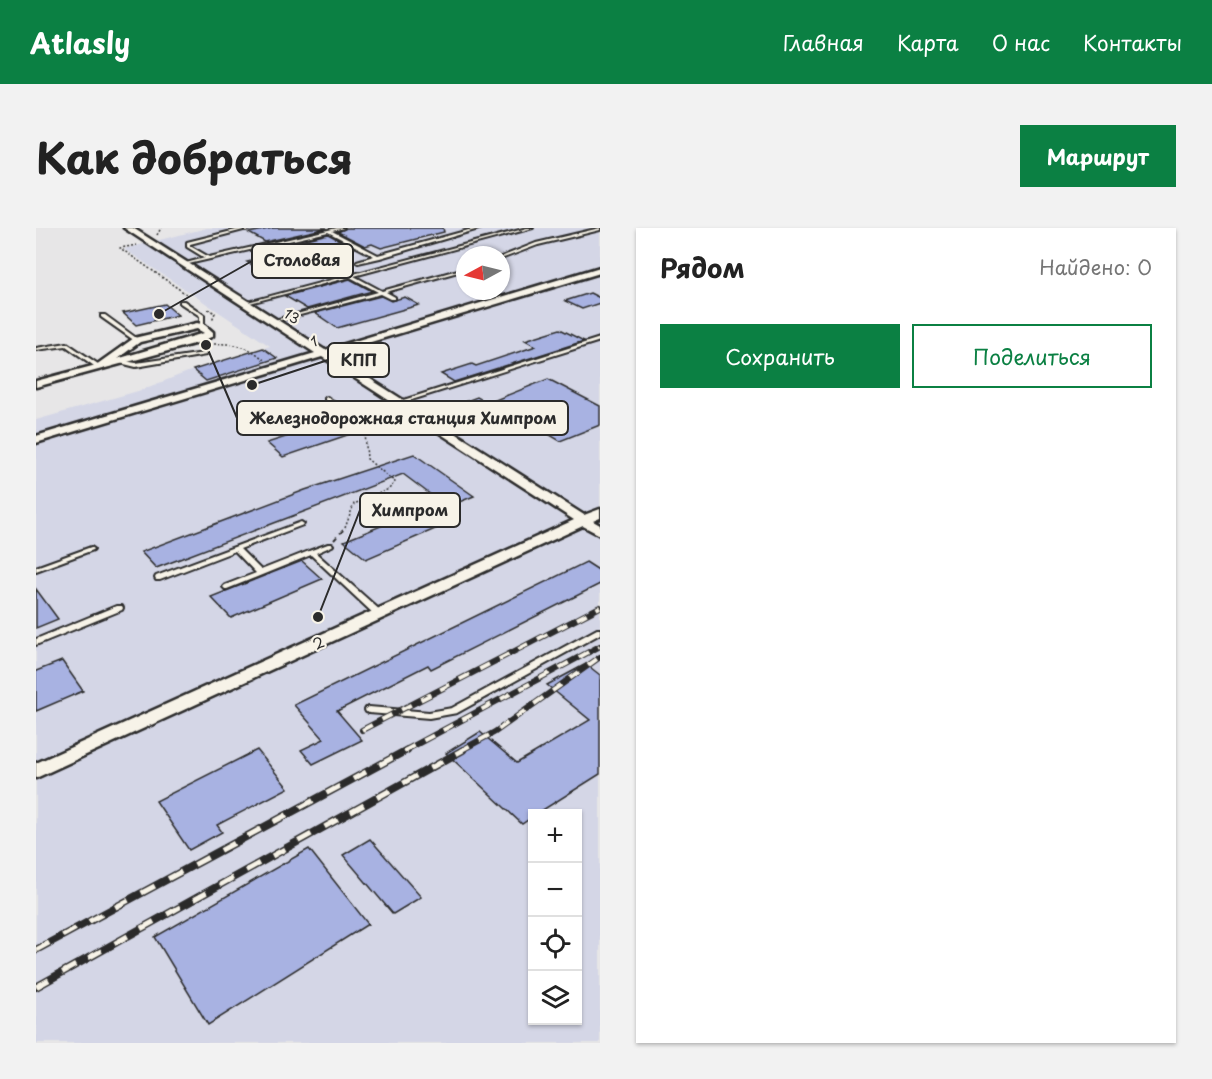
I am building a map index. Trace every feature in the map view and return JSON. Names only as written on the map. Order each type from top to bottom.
[{"type":"street","name":"13","points":[[128,228],[600,531]]},
{"type":"street","name":"1","points":[[36,440],[600,270]]},
{"type":"street","points":[[36,384],[208,337],[210,334],[202,327],[190,327],[137,340],[99,366]]},
{"type":"street","name":"2","points":[[36,771],[600,513]]},
{"type":"lane","points":[[208,258],[188,246],[188,243],[249,228]]},
{"type":"lane","points":[[184,264],[342,228]]},
{"type":"lane","points":[[358,262],[480,228]]},
{"type":"lane","points":[[246,303],[531,228]]},
{"type":"lane","points":[[587,228],[593,230]]},
{"type":"lane","points":[[510,254],[537,244],[600,229]]},
{"type":"lane","points":[[328,231],[379,256]]},
{"type":"lane","points":[[273,321],[456,272]]},
{"type":"lane","points":[[350,276],[393,298]]},
{"type":"lane","points":[[182,302],[202,316],[202,327]]},
{"type":"lane","points":[[103,316],[137,340]]},
{"type":"lane","points":[[327,399],[364,423],[404,405],[600,339]]},
{"type":"lane","points":[[36,349],[67,344],[99,366]]},
{"type":"lane","points":[[119,362],[136,365],[204,354]]},
{"type":"lane","points":[[159,578],[301,524]]},
{"type":"lane","points":[[227,587],[330,544]]},
{"type":"lane","points":[[36,568],[91,549]]},
{"type":"lane","points":[[236,549],[260,573]]},
{"type":"lane","points":[[311,552],[379,614]]},
{"type":"lane","points":[[36,642],[119,609]]},
{"type":"lane","points":[[369,710],[429,716],[454,711],[600,631]]},
{"type":"path","points":[[160,228],[156,238],[150,242],[120,248],[186,294]]},
{"type":"path","points":[[202,327],[212,320],[215,314],[205,307]]},
{"type":"path","points":[[206,345],[229,343],[246,345],[256,351],[266,362]]},
{"type":"path","points":[[330,544],[347,526],[354,504],[390,489],[395,482],[366,457],[364,423]]},
{"type":"shaded area","points":[[207,228],[600,228],[600,1043],[36,1043],[36,420],[138,391],[193,370],[270,346],[124,249]]},
{"type":"building","points":[[273,228],[327,228],[265,242],[249,233]]},
{"type":"building","points":[[346,228],[443,228],[444,232],[381,248],[372,244],[365,246],[338,232]]},
{"type":"building","points":[[328,234],[354,248],[263,271],[247,262],[285,253],[274,247]]},
{"type":"building","points":[[350,279],[372,291],[307,309],[285,296]]},
{"type":"building","points":[[590,293],[600,298],[600,303],[582,309],[565,301]]},
{"type":"building","points":[[381,296],[391,301],[405,297],[419,305],[337,328],[315,313]]},
{"type":"building","points":[[165,304],[178,315],[136,325],[123,313]]},
{"type":"building","points":[[560,329],[584,341],[454,382],[441,374],[472,364],[476,366],[536,346],[525,340]]},
{"type":"building","points":[[263,348],[277,358],[206,381],[193,370]]},
{"type":"building","points":[[548,379],[600,406],[600,425],[560,441],[520,417],[495,427],[456,405],[477,397],[488,403]]},
{"type":"building","points":[[325,403],[365,429],[283,457],[267,443],[292,435],[274,421]]},
{"type":"building","points":[[414,454],[474,496],[447,507],[403,474],[156,568],[141,552],[305,490]]},
{"type":"building","points":[[420,510],[442,526],[366,559],[344,541]]},
{"type":"building","points":[[302,561],[322,579],[231,618],[211,597]]},
{"type":"building","points":[[586,562],[600,571],[600,584],[431,669],[428,665],[337,711],[362,740],[313,764],[301,750],[324,739],[294,705]]},
{"type":"building","points":[[36,589],[58,619],[36,628]]},
{"type":"building","points":[[62,661],[83,691],[36,711],[36,671]]},
{"type":"building","points":[[586,664],[600,675],[600,774],[544,809],[528,809],[528,820],[522,824],[446,753],[480,732],[517,763],[590,720],[547,685]]},
{"type":"building","points":[[257,750],[288,788],[217,825],[222,832],[189,850],[156,801]]},
{"type":"building","points":[[370,839],[421,897],[393,914],[343,855]]},
{"type":"building","points":[[309,849],[368,924],[208,1025],[155,937]]},
{"type":"railway","points":[[245,230],[256,228]]},
{"type":"railway","points":[[362,730],[600,607]]},
{"type":"railway","points":[[404,751],[600,646]]},
{"type":"railway","points":[[460,751],[495,732],[600,657]]},
{"type":"railway","points":[[36,950],[407,750]]},
{"type":"railway","points":[[36,987],[463,750]]},
{"type":"place","name":"Столовая","points":[[159,314]]},
{"type":"place","name":"Железнодорожная станция Химпром","points":[[206,345]]},
{"type":"place","name":"КПП","points":[[252,385]]},
{"type":"place","name":"Химпром","points":[[318,617]]}]
